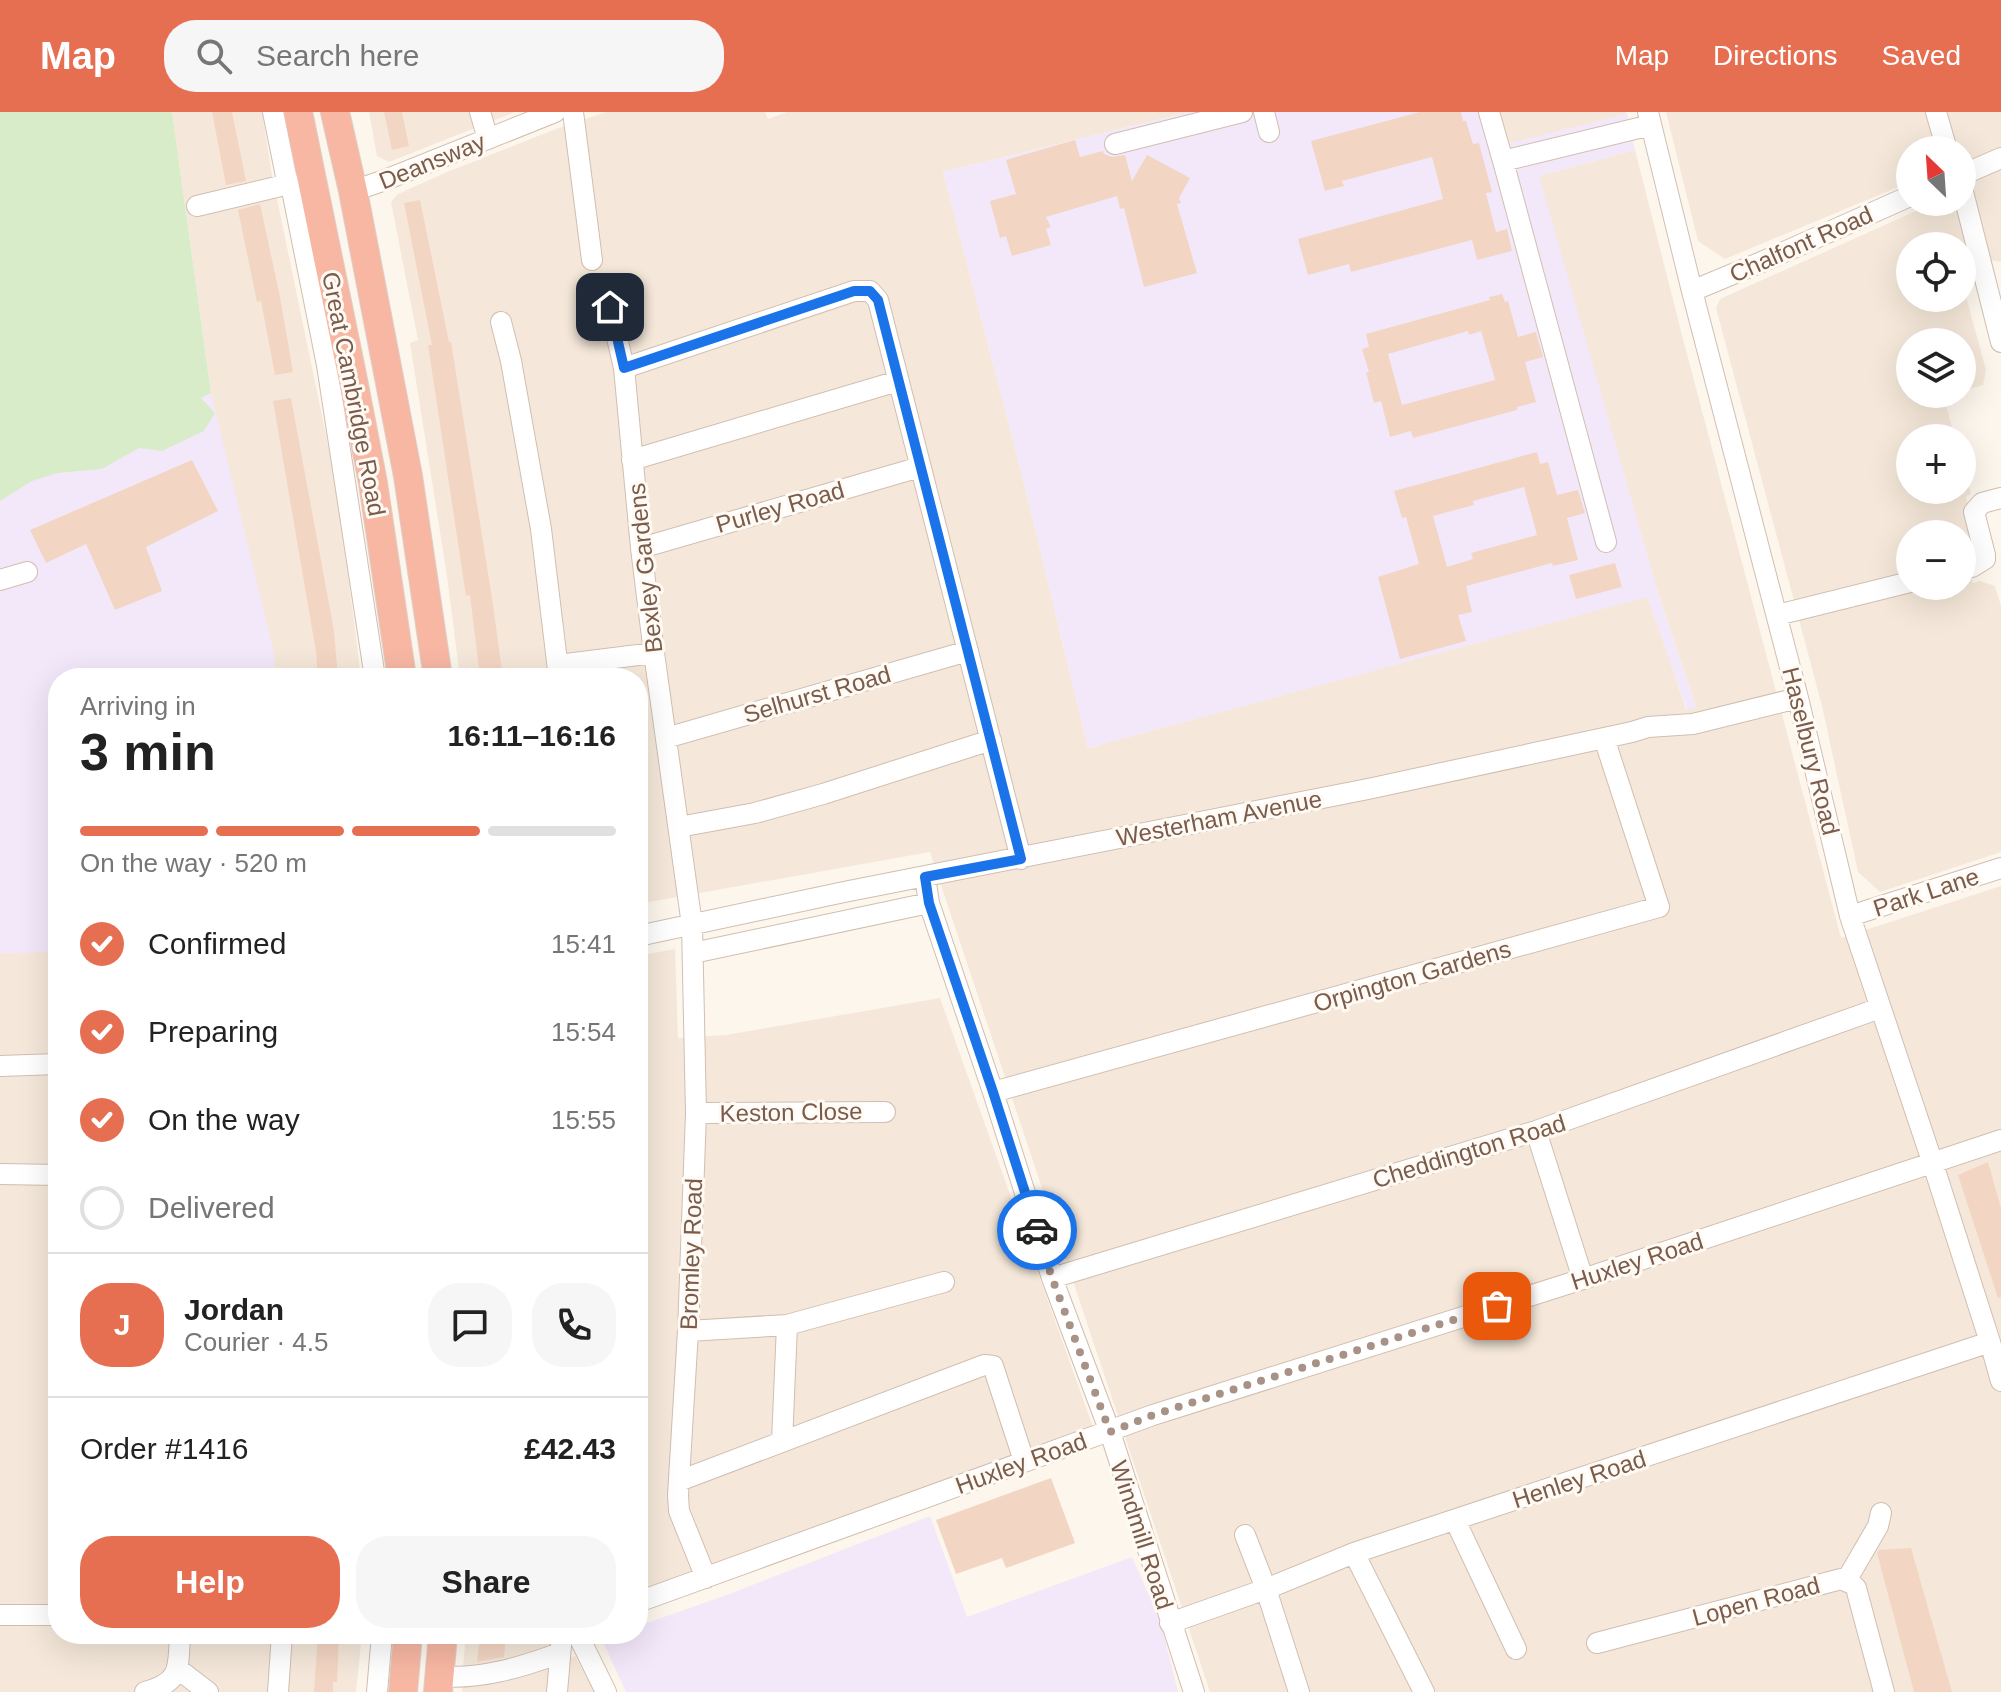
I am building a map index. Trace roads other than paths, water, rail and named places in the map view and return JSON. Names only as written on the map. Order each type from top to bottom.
[{"type":"highway","name":"Great Cambridge Road","points":[[298,112],[341,377],[373,483],[401,668]]},
{"type":"highway","name":"Great Cambridge Road","points":[[335,112],[408,476],[437,668]]},
{"type":"highway","points":[[403,1692],[407,1644]]},
{"type":"highway","points":[[438,1684],[442,1644]]},
{"type":"street","points":[[273,112],[286,176],[341,377],[374,668]]},
{"type":"street","points":[[480,112],[488,139]]},
{"type":"street","name":"Deansway","points":[[353,191],[555,112]]},
{"type":"street","points":[[573,112],[592,260]]},
{"type":"street","points":[[1115,144],[1242,112]]},
{"type":"street","points":[[1489,112],[1606,542]]},
{"type":"street","points":[[1936,112],[1943,136]]},
{"type":"street","points":[[1503,161],[1650,118]]},
{"type":"street","name":"Haselbury Road","points":[[1650,118],[1798,698],[1850,916],[2001,1381]]},
{"type":"street","points":[[1976,169],[2001,158]]},
{"type":"street","points":[[197,206],[289,184]]},
{"type":"street","name":"Chalfont Road","points":[[1692,291],[1896,202]]},
{"type":"street","points":[[1969,216],[2001,342]]},
{"type":"street","points":[[624,368],[854,291],[870,291],[878,300],[1021,859]]},
{"type":"street","name":"Bexley Gardens","points":[[610,307],[624,368],[641,548],[692,925]]},
{"type":"street","points":[[501,322],[511,361],[541,529],[558,668]]},
{"type":"street","points":[[632,460],[898,381]]},
{"type":"street","name":"Purley Road","points":[[641,548],[920,467]]},
{"type":"street","points":[[1976,565],[1985,559],[1985,555],[1974,512],[1982,503],[2001,498]]},
{"type":"street","points":[[0,580],[27,572]]},
{"type":"street","points":[[1777,615],[1896,585]]},
{"type":"street","name":"Selhurst Road","points":[[666,738],[968,651]]},
{"type":"street","points":[[579,668],[654,653]]},
{"type":"street","name":"Westerham Avenue","points":[[648,934],[1368,789],[1648,727],[1693,724],[1798,698]]},
{"type":"street","name":"Orpington Gardens","points":[[993,1092],[1659,907],[1604,738]]},
{"type":"street","points":[[679,827],[755,813],[991,740]]},
{"type":"street","name":"Park Lane","points":[[1850,916],[1998,876]]},
{"type":"street","name":"Windmill Road","points":[[925,877],[929,903],[1052,1278],[1110,1432],[1194,1692]]},
{"type":"street","points":[[810,899],[814,928]]},
{"type":"street","points":[[693,953],[929,903]]},
{"type":"street","name":"Bromley Road","points":[[692,925],[696,1113],[679,1511],[706,1578]]},
{"type":"street","name":"Cheddington Road","points":[[1052,1278],[1536,1131],[1880,1008]]},
{"type":"street","points":[[0,1077],[0,1066],[48,1064]]},
{"type":"street","name":"Keston Close","points":[[696,1113],[885,1112]]},
{"type":"street","points":[[1536,1131],[1583,1279]]},
{"type":"street","name":"Huxley Road","points":[[648,1598],[1153,1415],[1583,1279],[2001,1140]]},
{"type":"street","points":[[0,1174],[48,1175]]},
{"type":"street","points":[[688,1331],[787,1325],[944,1282]]},
{"type":"street","points":[[782,1442],[787,1325]]},
{"type":"street","name":"Henley Road","points":[[1170,1623],[1354,1553],[1990,1342]]},
{"type":"street","points":[[679,1481],[984,1365],[993,1366],[1024,1461]]},
{"type":"street","points":[[1846,1581],[1878,1526],[1881,1513]]},
{"type":"street","points":[[1455,1520],[1516,1649]]},
{"type":"street","points":[[1245,1535],[1299,1692]]},
{"type":"street","points":[[1354,1553],[1424,1692]]},
{"type":"street","name":"Lopen Road","points":[[1597,1643],[1841,1579],[1856,1588],[1884,1692]]},
{"type":"street","points":[[0,1615],[48,1615]]},
{"type":"street","points":[[145,1692],[161,1688],[172,1680],[178,1669],[179,1644]]},
{"type":"street","points":[[278,1692],[281,1644]]},
{"type":"street","points":[[377,1692],[381,1644]]},
{"type":"street","points":[[438,1684],[510,1669],[562,1644]]},
{"type":"street","points":[[557,1692],[569,1644]]},
{"type":"street","points":[[573,1644],[606,1692]]},
{"type":"street","points":[[178,1669],[208,1692]]}]
